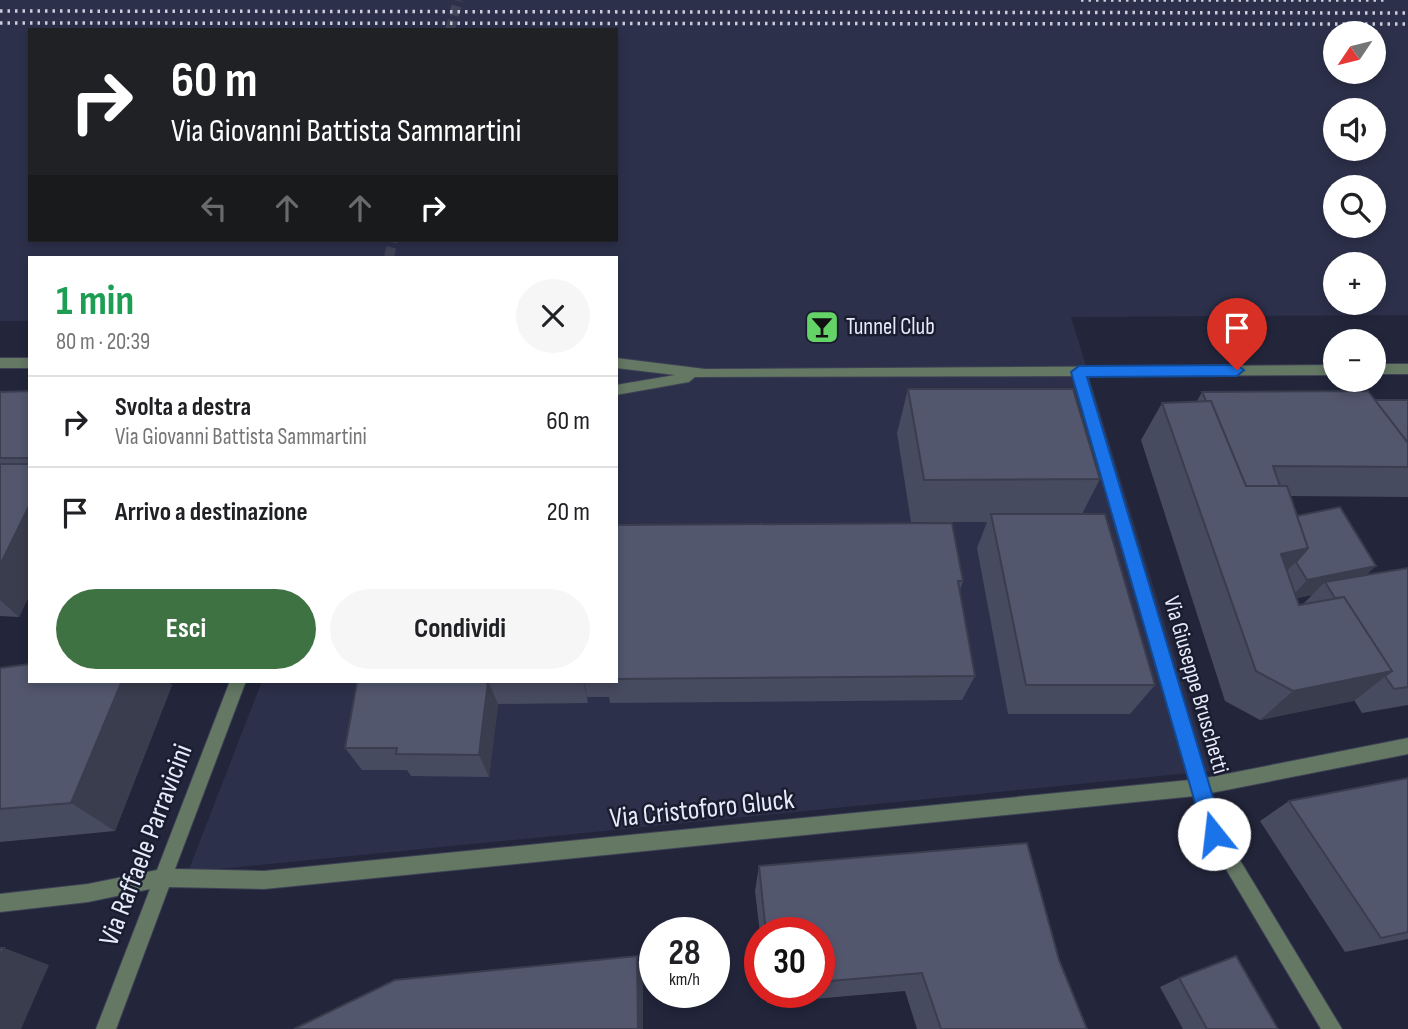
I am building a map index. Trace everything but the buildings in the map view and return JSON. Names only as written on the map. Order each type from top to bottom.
[{"type":"street","points":[[0,363],[28,363]]},
{"type":"street","points":[[618,363],[705,374],[1323,370]]},
{"type":"street","points":[[1386,369],[1408,369]]},
{"type":"street","name":"Via Giuseppe Bruschetti","points":[[1079,372],[1214,834],[1332,1029]]},
{"type":"street","points":[[618,390],[705,374]]},
{"type":"street","name":"Via Raffaele Parravicini","points":[[106,1029],[237,683]]},
{"type":"street","name":"Via Cristoforo Gluck","points":[[0,903],[88,893],[163,878],[264,880],[1200,786],[1408,746]]},
{"type":"shaded area","points":[[0,0],[1408,0],[1408,315],[1071,317],[1210,771],[188,872],[261,683],[618,683],[618,256],[28,256],[28,321],[0,321]]},
{"type":"tunnel","points":[[451,28],[458,0]]},
{"type":"tunnel","points":[[389,256],[393,242]]},
{"type":"railway","points":[[1081,0],[1385,0]]},
{"type":"railway","points":[[0,11],[1408,13]]},
{"type":"railway","points":[[0,23],[1408,24]]},
{"type":"place","name":"Tunnel Club","points":[[822,327]]},
{"type":"route","points":[[1214,834],[1079,372],[1237,370]]}]
